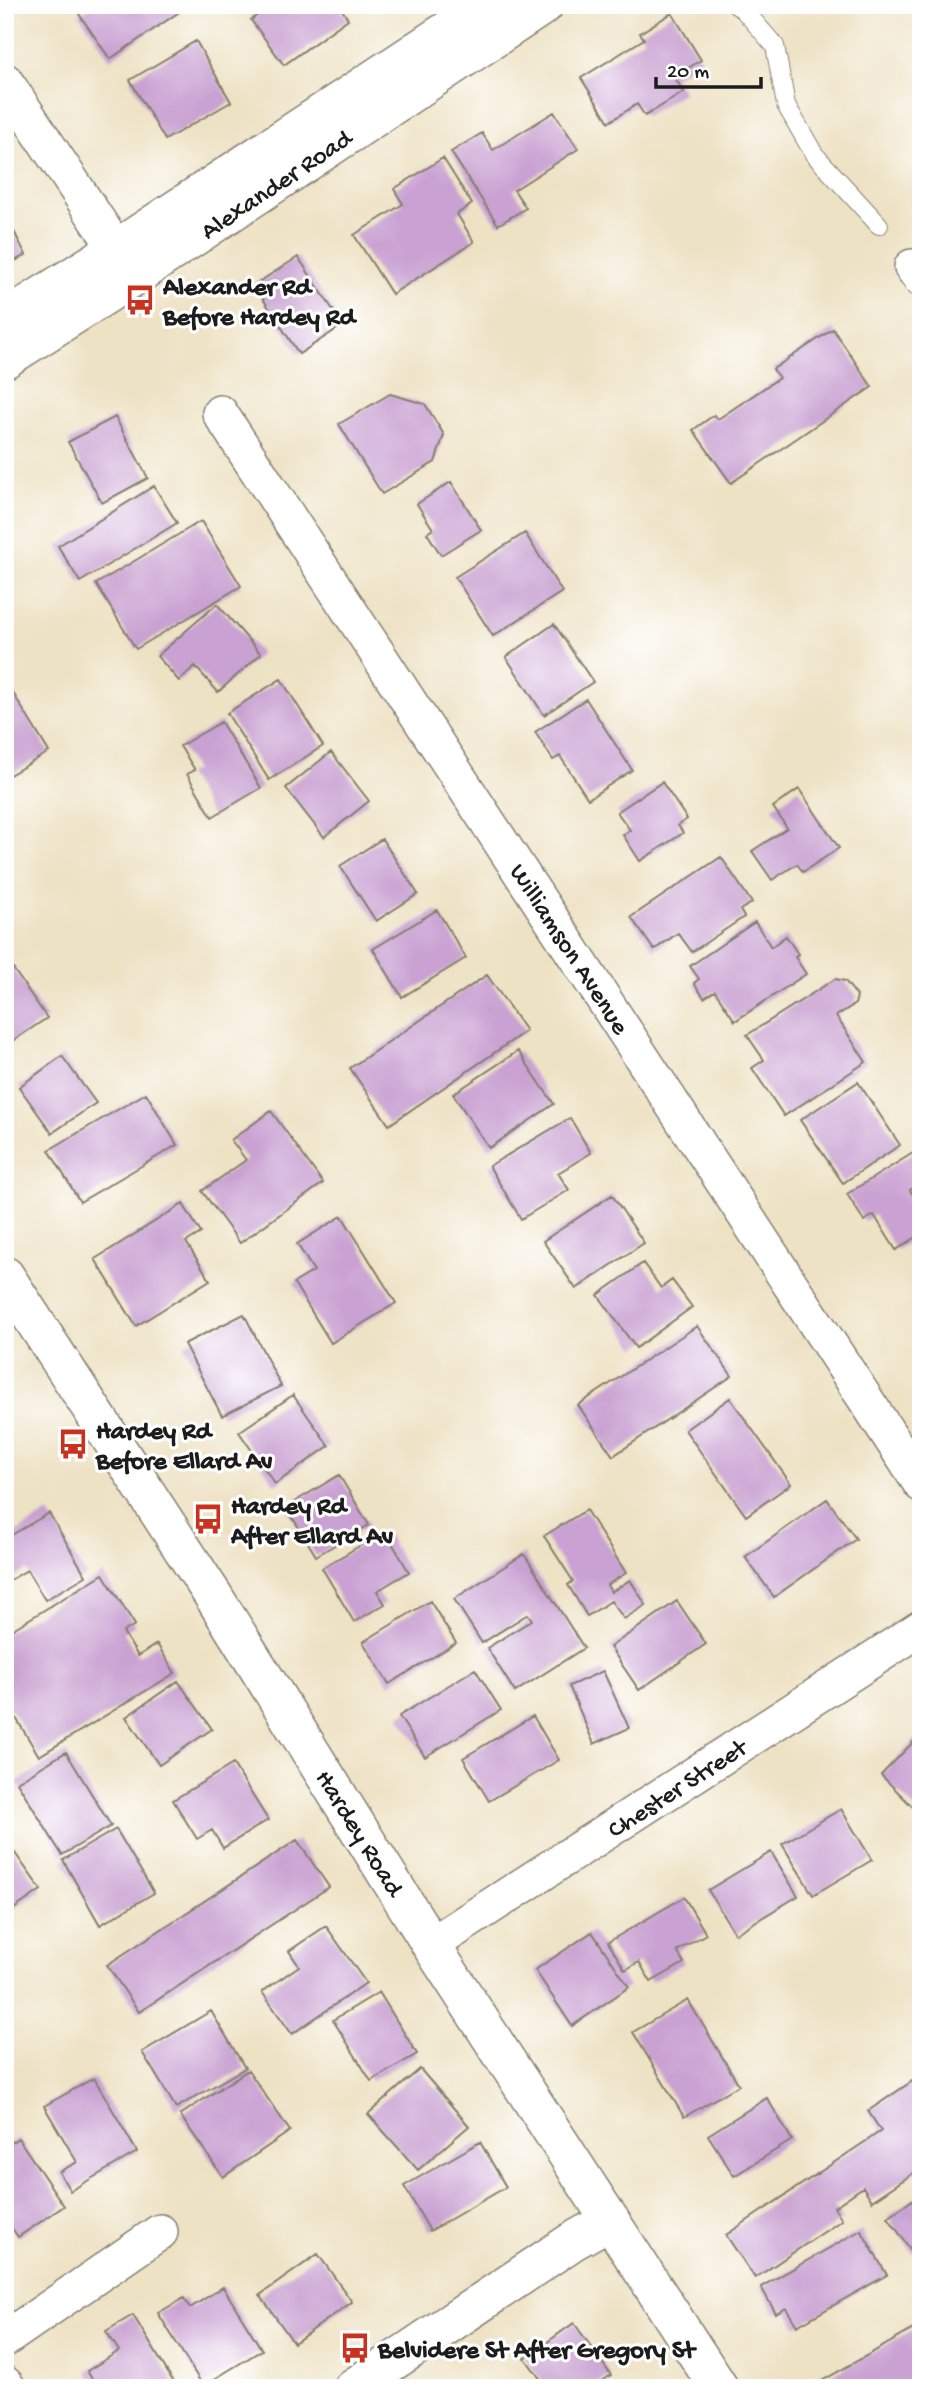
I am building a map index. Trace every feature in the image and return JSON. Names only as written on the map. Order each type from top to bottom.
[{"type":"main road","name":"Alexander Road","points":[[5,359],[125,263],[486,5]]},
{"type":"main road","name":"Alexander Road","points":[[5,319],[125,263],[544,5]]},
{"type":"main road","name":"Hardey Road","points":[[5,1276],[221,1608],[431,1945],[719,2388]]},
{"type":"main road","points":[[353,2388],[573,2241],[610,2220]]},
{"type":"street","points":[[5,81],[125,263]]},
{"type":"street","name":"Williamson Avenue","points":[[220,413],[921,1483]]},
{"type":"street","name":"Chester Street","points":[[431,1945],[921,1628]]},
{"type":"street","points":[[5,2339],[160,2232]]},
{"type":"lane","points":[[736,5],[743,9],[775,46],[786,105],[814,154],[879,225]]},
{"type":"building","points":[[93,5],[178,5],[182,10],[110,59],[79,14]]},
{"type":"building","points":[[272,5],[339,5],[348,19],[284,65],[251,20]]},
{"type":"building","points":[[672,13],[701,60],[674,77],[684,92],[645,116],[637,104],[609,122],[581,78],[644,39],[640,33]]},
{"type":"building","points":[[196,41],[231,102],[165,140],[130,80]]},
{"type":"building","points":[[554,112],[578,149],[514,190],[526,208],[498,225],[451,152],[482,133],[493,150]]},
{"type":"building","points":[[443,158],[472,204],[457,214],[474,242],[392,294],[354,235],[403,204],[394,189]]},
{"type":"building","points":[[5,214],[26,255],[5,266]]},
{"type":"building","points":[[298,257],[343,325],[299,354],[254,285]]},
{"type":"building","points":[[833,329],[872,387],[731,483],[693,430],[714,415],[718,419],[779,378],[773,369]]},
{"type":"building","points":[[390,394],[425,404],[444,435],[435,462],[382,494],[339,424]]},
{"type":"building","points":[[115,417],[148,478],[102,503],[68,442]]},
{"type":"building","points":[[451,482],[481,530],[441,555],[427,533],[433,529],[417,504]]},
{"type":"building","points":[[154,486],[177,523],[80,582],[58,546]]},
{"type":"building","points":[[201,521],[241,586],[136,649],[96,584]]},
{"type":"building","points":[[525,533],[562,592],[493,636],[455,577]]},
{"type":"building","points":[[217,604],[261,654],[218,692],[195,666],[179,681],[157,656]]},
{"type":"building","points":[[554,624],[593,682],[544,715],[506,657]]},
{"type":"building","points":[[281,679],[323,746],[269,780],[227,713]]},
{"type":"building","points":[[5,680],[49,752],[6,777],[5,776]]},
{"type":"building","points":[[586,699],[632,770],[588,799],[560,756],[553,760],[535,732]]},
{"type":"building","points":[[221,722],[261,788],[212,817],[187,774],[195,770],[180,746]]},
{"type":"building","points":[[331,752],[369,801],[324,837],[286,788]]},
{"type":"building","points":[[662,782],[687,819],[678,825],[683,833],[640,861],[623,835],[630,830],[617,812]]},
{"type":"building","points":[[799,789],[839,848],[803,872],[797,864],[772,880],[752,851],[787,828],[773,807]]},
{"type":"building","points":[[382,839],[418,894],[376,921],[340,866]]},
{"type":"building","points":[[721,857],[752,903],[740,910],[744,917],[692,952],[678,933],[654,950],[631,917]]},
{"type":"building","points":[[437,910],[466,958],[402,997],[373,949]]},
{"type":"building","points":[[755,922],[771,947],[786,936],[798,954],[795,957],[806,974],[735,1021],[715,991],[704,998],[694,983],[699,979],[690,966]]},
{"type":"building","points":[[5,957],[47,1018],[5,1046]]},
{"type":"building","points":[[487,975],[526,1031],[389,1125],[350,1068]]},
{"type":"building","points":[[835,979],[845,981],[857,996],[855,1004],[836,1016],[866,1062],[784,1116],[752,1068],[764,1060],[747,1035]]},
{"type":"building","points":[[518,1051],[554,1104],[489,1148],[453,1094]]},
{"type":"building","points":[[62,1056],[96,1103],[52,1133],[19,1087]]},
{"type":"building","points":[[858,1082],[900,1145],[843,1183],[800,1120]]},
{"type":"building","points":[[146,1093],[177,1145],[80,1202],[49,1150]]},
{"type":"building","points":[[271,1111],[323,1183],[240,1243],[202,1191],[246,1160],[231,1140]]},
{"type":"building","points":[[570,1118],[591,1153],[558,1173],[569,1190],[521,1219],[489,1166]]},
{"type":"building","points":[[921,1148],[921,1183],[910,1190],[921,1207],[921,1234],[896,1250],[874,1215],[864,1221],[847,1194]]},
{"type":"building","points":[[612,1195],[644,1243],[576,1289],[543,1241]]},
{"type":"building","points":[[183,1204],[201,1233],[186,1242],[210,1280],[136,1326],[95,1259]]},
{"type":"building","points":[[342,1216],[396,1303],[331,1343],[294,1283],[314,1271],[297,1244]]},
{"type":"building","points":[[643,1263],[661,1288],[672,1280],[692,1307],[636,1348],[598,1295]]},
{"type":"building","points":[[244,1314],[281,1386],[222,1416],[184,1344]]},
{"type":"building","points":[[697,1326],[732,1376],[613,1456],[578,1405]]},
{"type":"building","points":[[293,1395],[329,1446],[275,1484],[239,1432]]},
{"type":"building","points":[[730,1398],[791,1484],[746,1516],[685,1430]]},
{"type":"building","points":[[339,1475],[369,1525],[316,1556],[286,1507]]},
{"type":"building","points":[[827,1499],[856,1539],[774,1597],[745,1557]]},
{"type":"building","points":[[586,1510],[626,1573],[607,1585],[611,1592],[630,1580],[646,1605],[624,1619],[611,1601],[587,1616],[568,1585],[573,1581],[544,1536]]},
{"type":"building","points":[[49,1513],[86,1576],[45,1600],[27,1570],[5,1583],[5,1539]]},
{"type":"building","points":[[385,1531],[409,1572],[377,1591],[385,1604],[354,1622],[322,1568]]},
{"type":"building","points":[[524,1554],[584,1648],[515,1692],[487,1648],[532,1620],[528,1614],[482,1643],[454,1599]]},
{"type":"building","points":[[103,1574],[135,1625],[123,1632],[138,1656],[157,1644],[175,1673],[39,1756],[10,1708],[5,1711],[5,1634]]},
{"type":"building","points":[[430,1601],[456,1643],[389,1684],[363,1642]]},
{"type":"building","points":[[677,1601],[706,1644],[639,1690],[610,1647]]},
{"type":"building","points":[[475,1669],[501,1710],[425,1757],[399,1716]]},
{"type":"building","points":[[603,1671],[629,1728],[594,1744],[569,1686]]},
{"type":"building","points":[[178,1681],[212,1729],[159,1765],[126,1717]]},
{"type":"building","points":[[533,1716],[559,1760],[489,1801],[463,1758]]},
{"type":"building","points":[[921,1734],[921,1807],[917,1811],[881,1775]]},
{"type":"building","points":[[66,1752],[111,1826],[62,1855],[17,1782]]},
{"type":"building","points":[[233,1764],[268,1820],[223,1848],[212,1830],[197,1839],[173,1800]]},
{"type":"building","points":[[841,1809],[872,1860],[813,1895],[782,1844]]},
{"type":"building","points":[[116,1829],[154,1893],[100,1925],[63,1860]]},
{"type":"building","points":[[5,1839],[41,1890],[5,1915]]},
{"type":"building","points":[[297,1840],[329,1887],[139,2012],[107,1965]]},
{"type":"building","points":[[771,1852],[798,1896],[735,1934],[708,1890]]},
{"type":"building","points":[[684,1897],[706,1934],[677,1951],[684,1963],[651,1982],[639,1962],[625,1970],[608,1942]]},
{"type":"building","points":[[326,1926],[366,1983],[292,2034],[262,1992],[299,1966],[289,1951]]},
{"type":"building","points":[[592,1932],[629,1987],[572,2026],[535,1970]]},
{"type":"building","points":[[379,1992],[417,2054],[371,2081],[333,2020]]},
{"type":"building","points":[[688,2000],[739,2085],[684,2117],[633,2032]]},
{"type":"building","points":[[211,2011],[245,2068],[176,2108],[142,2052]]},
{"type":"building","points":[[420,2069],[469,2126],[418,2170],[368,2114]]},
{"type":"building","points":[[248,2070],[290,2131],[223,2177],[180,2115]]},
{"type":"building","points":[[94,2078],[137,2152],[70,2191],[59,2172],[77,2162],[44,2106]]},
{"type":"building","points":[[914,2080],[921,2090],[921,2168],[872,2201],[863,2187],[834,2207],[842,2220],[755,2278],[726,2235],[881,2131],[868,2111]]},
{"type":"building","points":[[767,2098],[792,2140],[734,2176],[708,2135]]},
{"type":"building","points":[[18,2138],[64,2206],[18,2237],[5,2218],[5,2147]]},
{"type":"building","points":[[480,2142],[506,2187],[430,2231],[404,2186]]},
{"type":"building","points":[[921,2194],[921,2265],[888,2217]]},
{"type":"building","points":[[861,2230],[887,2275],[797,2326],[786,2308],[776,2314],[761,2287]]},
{"type":"building","points":[[318,2254],[352,2302],[294,2343],[260,2295]]},
{"type":"building","points":[[223,2287],[262,2350],[203,2386],[158,2313],[184,2298],[190,2308]]},
{"type":"building","points":[[133,2315],[176,2386],[173,2388],[98,2388],[87,2371],[119,2351],[106,2331]]},
{"type":"building","points":[[574,2323],[611,2375],[592,2388],[547,2388],[525,2358]]},
{"type":"building","points":[[921,2325],[921,2376],[900,2388],[814,2388],[813,2386]]},
{"type":"place","name":"Alexander Rd Before Hardey Rd","points":[[140,300]]},
{"type":"place","name":"Hardey Rd Before Ellard Av","points":[[73,1444]]},
{"type":"place","name":"Hardey Rd After Ellard Av","points":[[208,1519]]},
{"type":"place","name":"Belvidere St After Gregory St","points":[[355,2348]]}]
